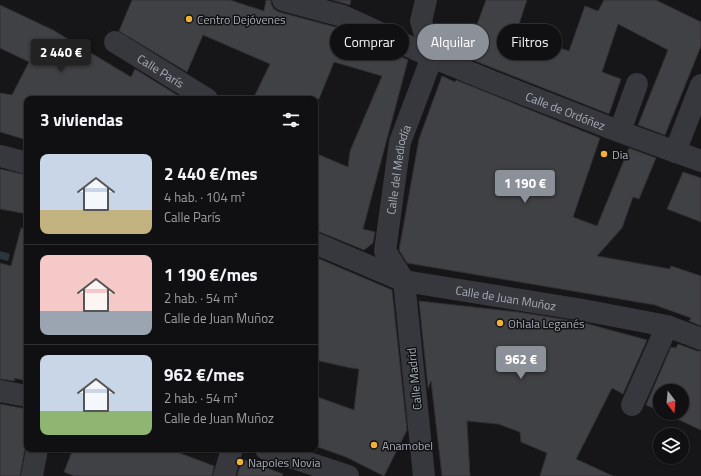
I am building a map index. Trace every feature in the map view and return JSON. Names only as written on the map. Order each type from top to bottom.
[{"type":"street","name":"Calle de Ordóñez","points":[[283,0],[343,16],[417,50]]},
{"type":"street","points":[[422,24],[421,20],[426,0]]},
{"type":"street","name":"Calle París","points":[[115,42],[202,96]]},
{"type":"street","name":"Calle del Mediodía","points":[[404,281],[385,251],[400,142],[431,60]]},
{"type":"street","name":"Calle de Ordóñez","points":[[439,60],[620,132],[701,162]]},
{"type":"street","points":[[620,132],[637,84]]},
{"type":"street","points":[[675,152],[701,85]]},
{"type":"street","points":[[0,156],[24,162]]},
{"type":"street","name":"Calle de Juan Muñoz","points":[[318,244],[404,281],[583,310],[667,326],[701,339]]},
{"type":"street","name":"Calle Madrid","points":[[404,281],[424,476]]},
{"type":"street","points":[[632,406],[667,326]]},
{"type":"street","points":[[0,391],[24,395]]},
{"type":"street","points":[[32,476],[36,452]]},
{"type":"street","points":[[224,476],[231,452]]},
{"type":"street","points":[[275,452],[348,476]]},
{"type":"shaded area","points":[[0,251],[10,254],[8,261],[0,259]]},
{"type":"building","points":[[132,0],[230,0],[264,11],[266,0],[271,0],[271,4],[274,9],[279,12],[330,26],[330,60],[408,60],[363,229],[375,232],[373,243],[364,250],[318,232],[318,154],[348,167],[350,151],[382,76],[334,62],[319,99],[318,96],[254,96],[270,64],[203,35],[187,72],[119,31]]},
{"type":"building","points":[[332,0],[351,0],[350,5]]},
{"type":"building","points":[[486,0],[527,0],[519,24],[497,24],[497,60],[562,60],[562,49],[569,51],[585,6],[598,11],[604,0],[656,0],[701,22],[701,46],[665,135],[638,125],[668,50],[618,24],[602,72],[621,79],[609,114],[473,60],[489,60],[489,24],[477,24]]},
{"type":"building","points":[[0,5],[53,30],[131,77],[135,69],[177,96],[24,96],[24,139],[0,132],[0,93],[12,95],[29,62],[0,48]]},
{"type":"building","points":[[442,76],[455,82],[456,80],[600,138],[573,217],[597,226],[629,148],[656,158],[639,199],[633,197],[622,228],[597,256],[670,269],[671,266],[701,276],[701,326],[689,321],[691,318],[655,305],[407,263],[399,250],[419,139]]},
{"type":"building","points":[[0,169],[24,174],[24,213],[0,209]]},
{"type":"building","points":[[683,172],[701,178],[701,222],[667,209]]},
{"type":"building","points":[[21,228],[24,228],[24,380],[14,378],[15,381],[0,379],[0,263],[11,266]]},
{"type":"building","points":[[318,258],[392,290],[407,430],[384,476],[346,457],[318,447],[318,397],[354,410],[359,369],[318,361]]},
{"type":"building","points":[[419,301],[518,312],[581,322],[647,340],[623,394],[612,388],[576,459],[613,476],[540,476],[547,453],[521,442],[520,432],[498,424],[467,421],[470,476],[442,476],[431,381],[428,388]]},
{"type":"building","points":[[678,344],[701,351],[701,430],[679,420],[689,420],[689,384],[655,384],[671,347],[676,348]]},
{"type":"building","points":[[653,389],[653,408],[646,405]]},
{"type":"building","points":[[0,404],[24,408],[24,452],[20,476],[0,476]]},
{"type":"building","points":[[72,452],[177,452],[214,466],[212,476],[74,476],[64,472]]},
{"type":"building","points":[[242,459],[283,474],[282,476],[237,476]]},
{"type":"place","name":"Centro Dejóvenes","points":[[189,19]]},
{"type":"place","name":"Dia","points":[[604,154]]},
{"type":"place","name":"Ohlala Leganés","points":[[500,323]]},
{"type":"place","name":"Anamobel","points":[[374,445]]},
{"type":"place","name":"Napoles Novia","points":[[240,462]]}]
